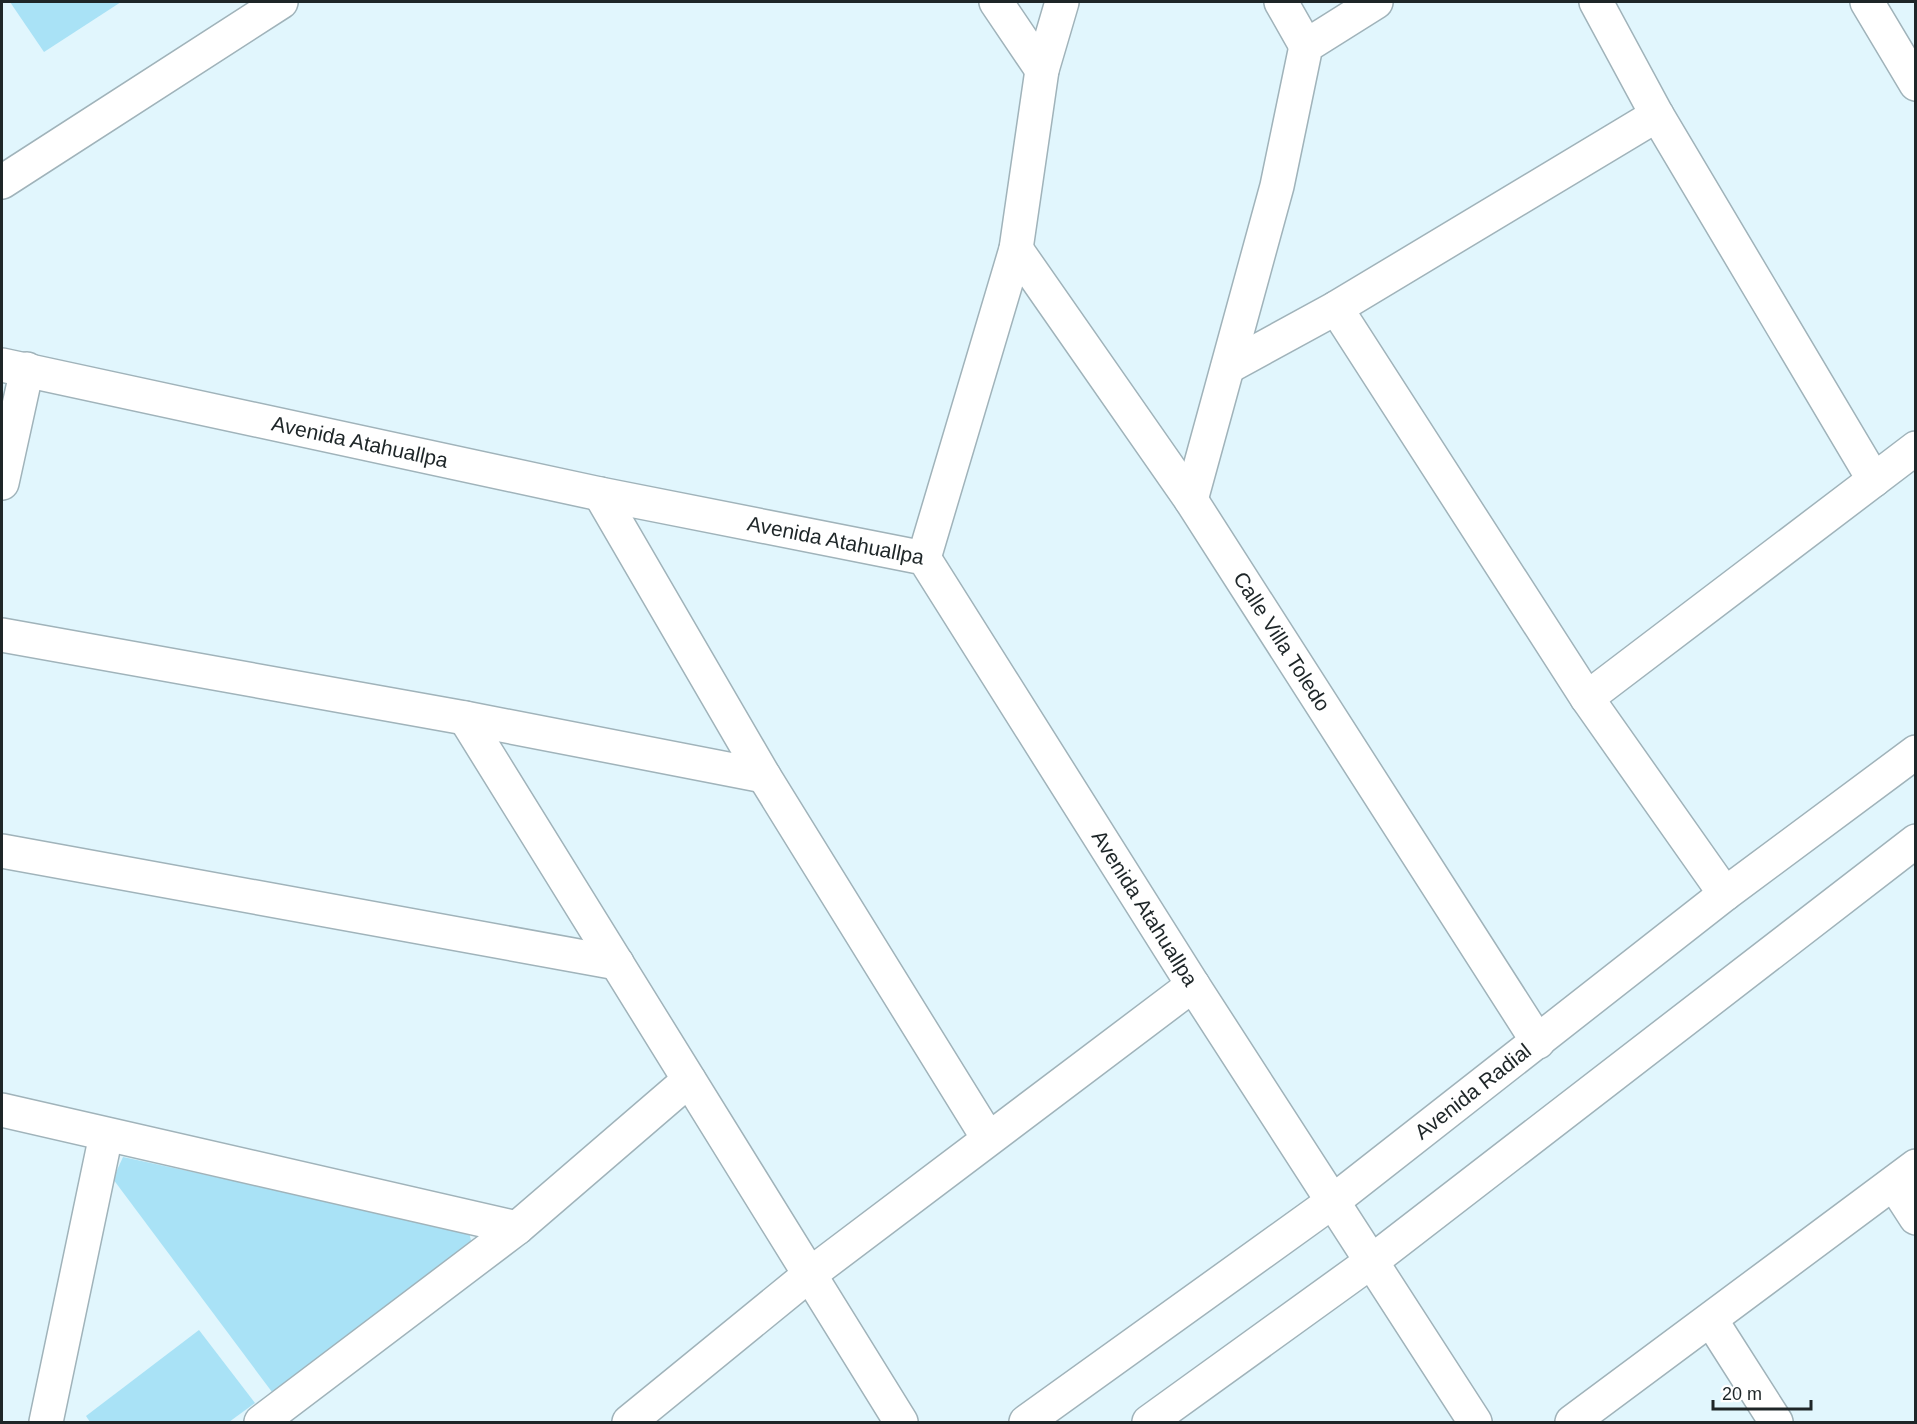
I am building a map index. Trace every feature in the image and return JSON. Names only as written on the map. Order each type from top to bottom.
[{"type":"street","points":[[2,182],[280,2]]},
{"type":"street","points":[[996,2],[1042,70]]},
{"type":"street","points":[[924,558],[1016,249],[1042,70],[1062,2]]},
{"type":"street","points":[[1191,500],[1277,186],[1306,46],[1281,2]]},
{"type":"street","points":[[1306,46],[1376,2]]},
{"type":"street","points":[[1596,2],[1657,115],[1874,480]]},
{"type":"street","points":[[1867,2],[1916,84]]},
{"type":"street","points":[[1228,368],[1336,308],[1657,115]]},
{"type":"street","name":"Calle Villa Toledo","points":[[1016,249],[1191,500],[1538,1042]]},
{"type":"street","points":[[1336,308],[1587,698],[1725,894]]},
{"type":"street","points":[[2,483],[14,367]]},
{"type":"street","name":"Avenida Atahuallpa","points":[[14,367],[600,494],[924,558],[1193,985],[1475,1422]]},
{"type":"street","points":[[1587,698],[1916,448]]},
{"type":"street","points":[[600,494],[764,776],[988,1138]]},
{"type":"street","points":[[2,635],[465,718],[764,776]]},
{"type":"street","points":[[465,718],[901,1422]]},
{"type":"street","name":"Avenida Radial","points":[[1026,1422],[1332,1202],[1725,894],[1916,752]]},
{"type":"street","points":[[1162,1418],[1372,1261],[1916,841]]},
{"type":"street","points":[[2,851],[617,963]]},
{"type":"street","points":[[629,1422],[809,1275],[1193,985]]},
{"type":"street","points":[[261,1422],[295,1413],[517,1228],[688,1080]]},
{"type":"street","points":[[2,1110],[517,1228]]},
{"type":"street","points":[[46,1422],[106,1135]]},
{"type":"street","points":[[1572,1422],[1905,1175],[1916,1218]]},
{"type":"street","points":[[1711,1320],[1776,1422]]},
{"type":"shaded area","points":[[10,2],[121,2],[44,52]]},
{"type":"shaded area","points":[[123,1157],[469,1232],[472,1245],[272,1392],[113,1179]]},
{"type":"shaded area","points":[[199,1330],[255,1403],[229,1422],[90,1422],[86,1416]]}]
